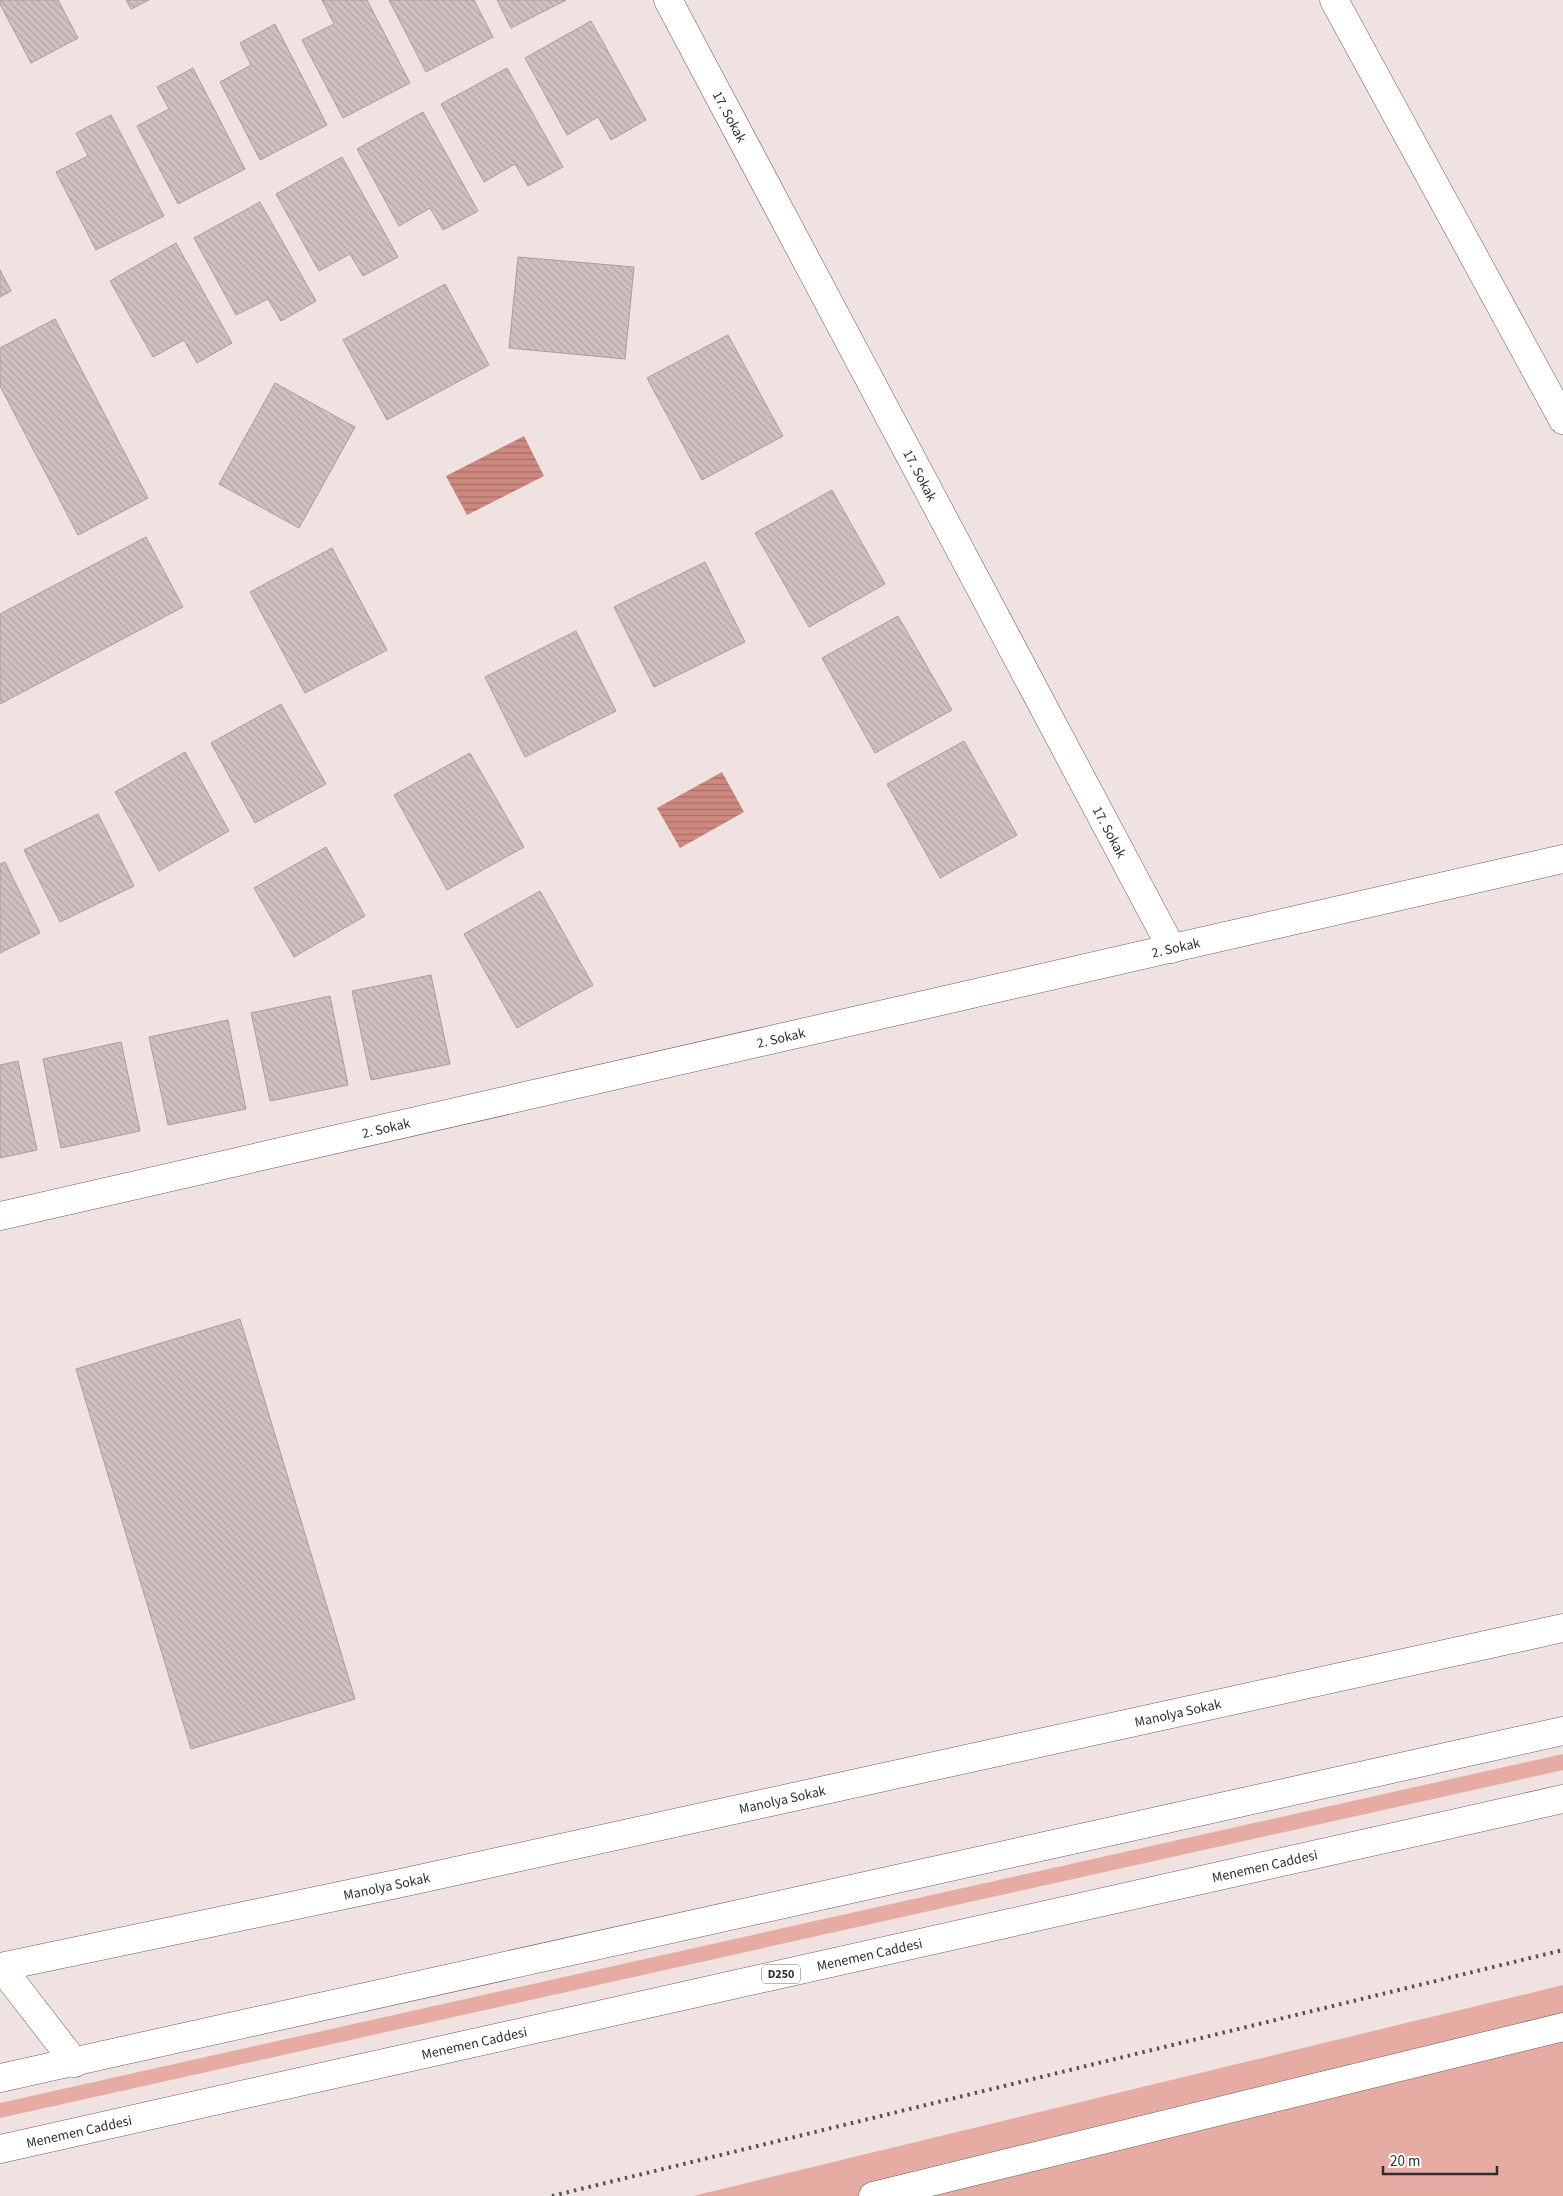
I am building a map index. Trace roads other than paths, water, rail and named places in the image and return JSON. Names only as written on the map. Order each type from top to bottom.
[{"type":"main road","name":"17. Sokak","points":[[668,0],[1172,949]]},
{"type":"main road","points":[[1334,0],[1563,420]]},
{"type":"main road","name":"2. Sokak","points":[[0,1216],[1563,858]]},
{"type":"main road","name":"Manolya Sokak","points":[[0,1966],[397,1884],[1563,1628]]},
{"type":"main road","points":[[0,2078],[75,2063],[1563,1731]]},
{"type":"main road","name":"Menemen Caddesi","points":[[0,2149],[1563,1799]]},
{"type":"main road","points":[[0,1966],[75,2063]]},
{"type":"main road","points":[[873,2196],[1563,2027]]},
{"type":"railway","points":[[552,2196],[1563,1950]]}]
